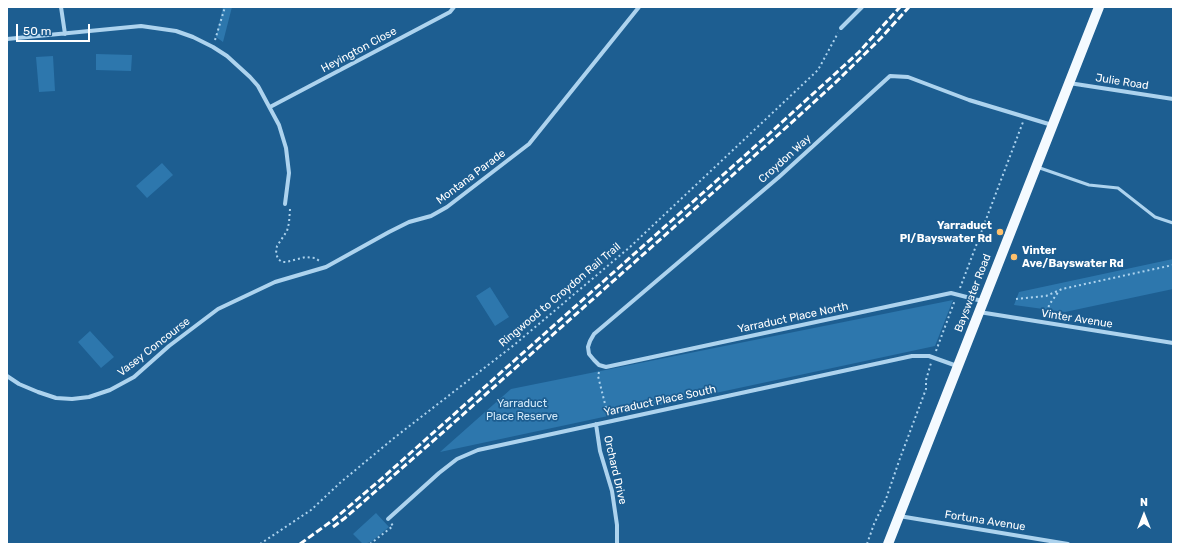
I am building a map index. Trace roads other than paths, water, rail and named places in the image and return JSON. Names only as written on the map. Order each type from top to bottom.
[{"type":"main road","name":"Bayswater Road","points":[[888,544],[982,301],[1099,7]]},
{"type":"street","points":[[61,7],[65,34]]},
{"type":"street","name":"Heyington Close","points":[[270,107],[450,12],[454,7]]},
{"type":"street","name":"Montana Parade","points":[[218,309],[275,282],[326,267],[409,222],[431,216],[447,207],[529,144],[639,7]]},
{"type":"street","points":[[841,28],[862,7]]},
{"type":"street","points":[[7,39],[141,26],[176,31],[193,37],[213,47],[227,56],[258,86],[279,125],[286,148],[289,173],[285,204]]},
{"type":"street","name":"Croydon Way","points":[[606,367],[599,365],[590,354],[588,347],[594,334],[779,177],[890,76],[908,77],[969,100],[1052,125]]},
{"type":"street","name":"Julie Road","points":[[1069,83],[1173,99]]},
{"type":"street","name":"Yarraduct Place North","points":[[606,367],[951,293],[982,301]]},
{"type":"street","name":"Vasey Concourse","points":[[7,376],[31,390],[56,398],[72,399],[110,390],[134,377],[169,346],[218,309]]},
{"type":"street","name":"Vinter Avenue","points":[[978,312],[1173,343]]},
{"type":"street","name":"Yarraduct Place South","points":[[388,519],[438,473],[457,459],[478,450],[912,356],[922,355],[958,366]]},
{"type":"street","name":"Orchard Drive","points":[[596,424],[600,451],[612,491],[617,544]]},
{"type":"street","name":"Fortuna Avenue","points":[[899,516],[1068,544]]},
{"type":"lane","points":[[1036,167],[1089,185],[1118,188],[1155,217],[1173,223]]},
{"type":"railway","points":[[300,544],[333,520],[379,481],[769,134],[859,52],[900,7]]},
{"type":"railway","points":[[333,527],[441,434],[780,133],[834,84],[881,38],[909,7]]},
{"type":"place","name":"Yarraduct Pl/Bayswater Rd","points":[[1000,232]]},
{"type":"place","name":"Vinter Ave/Bayswater Rd","points":[[1014,257]]},
{"type":"park label","name":"Yarraduct Place Reserve","points":[[522,410]]}]
